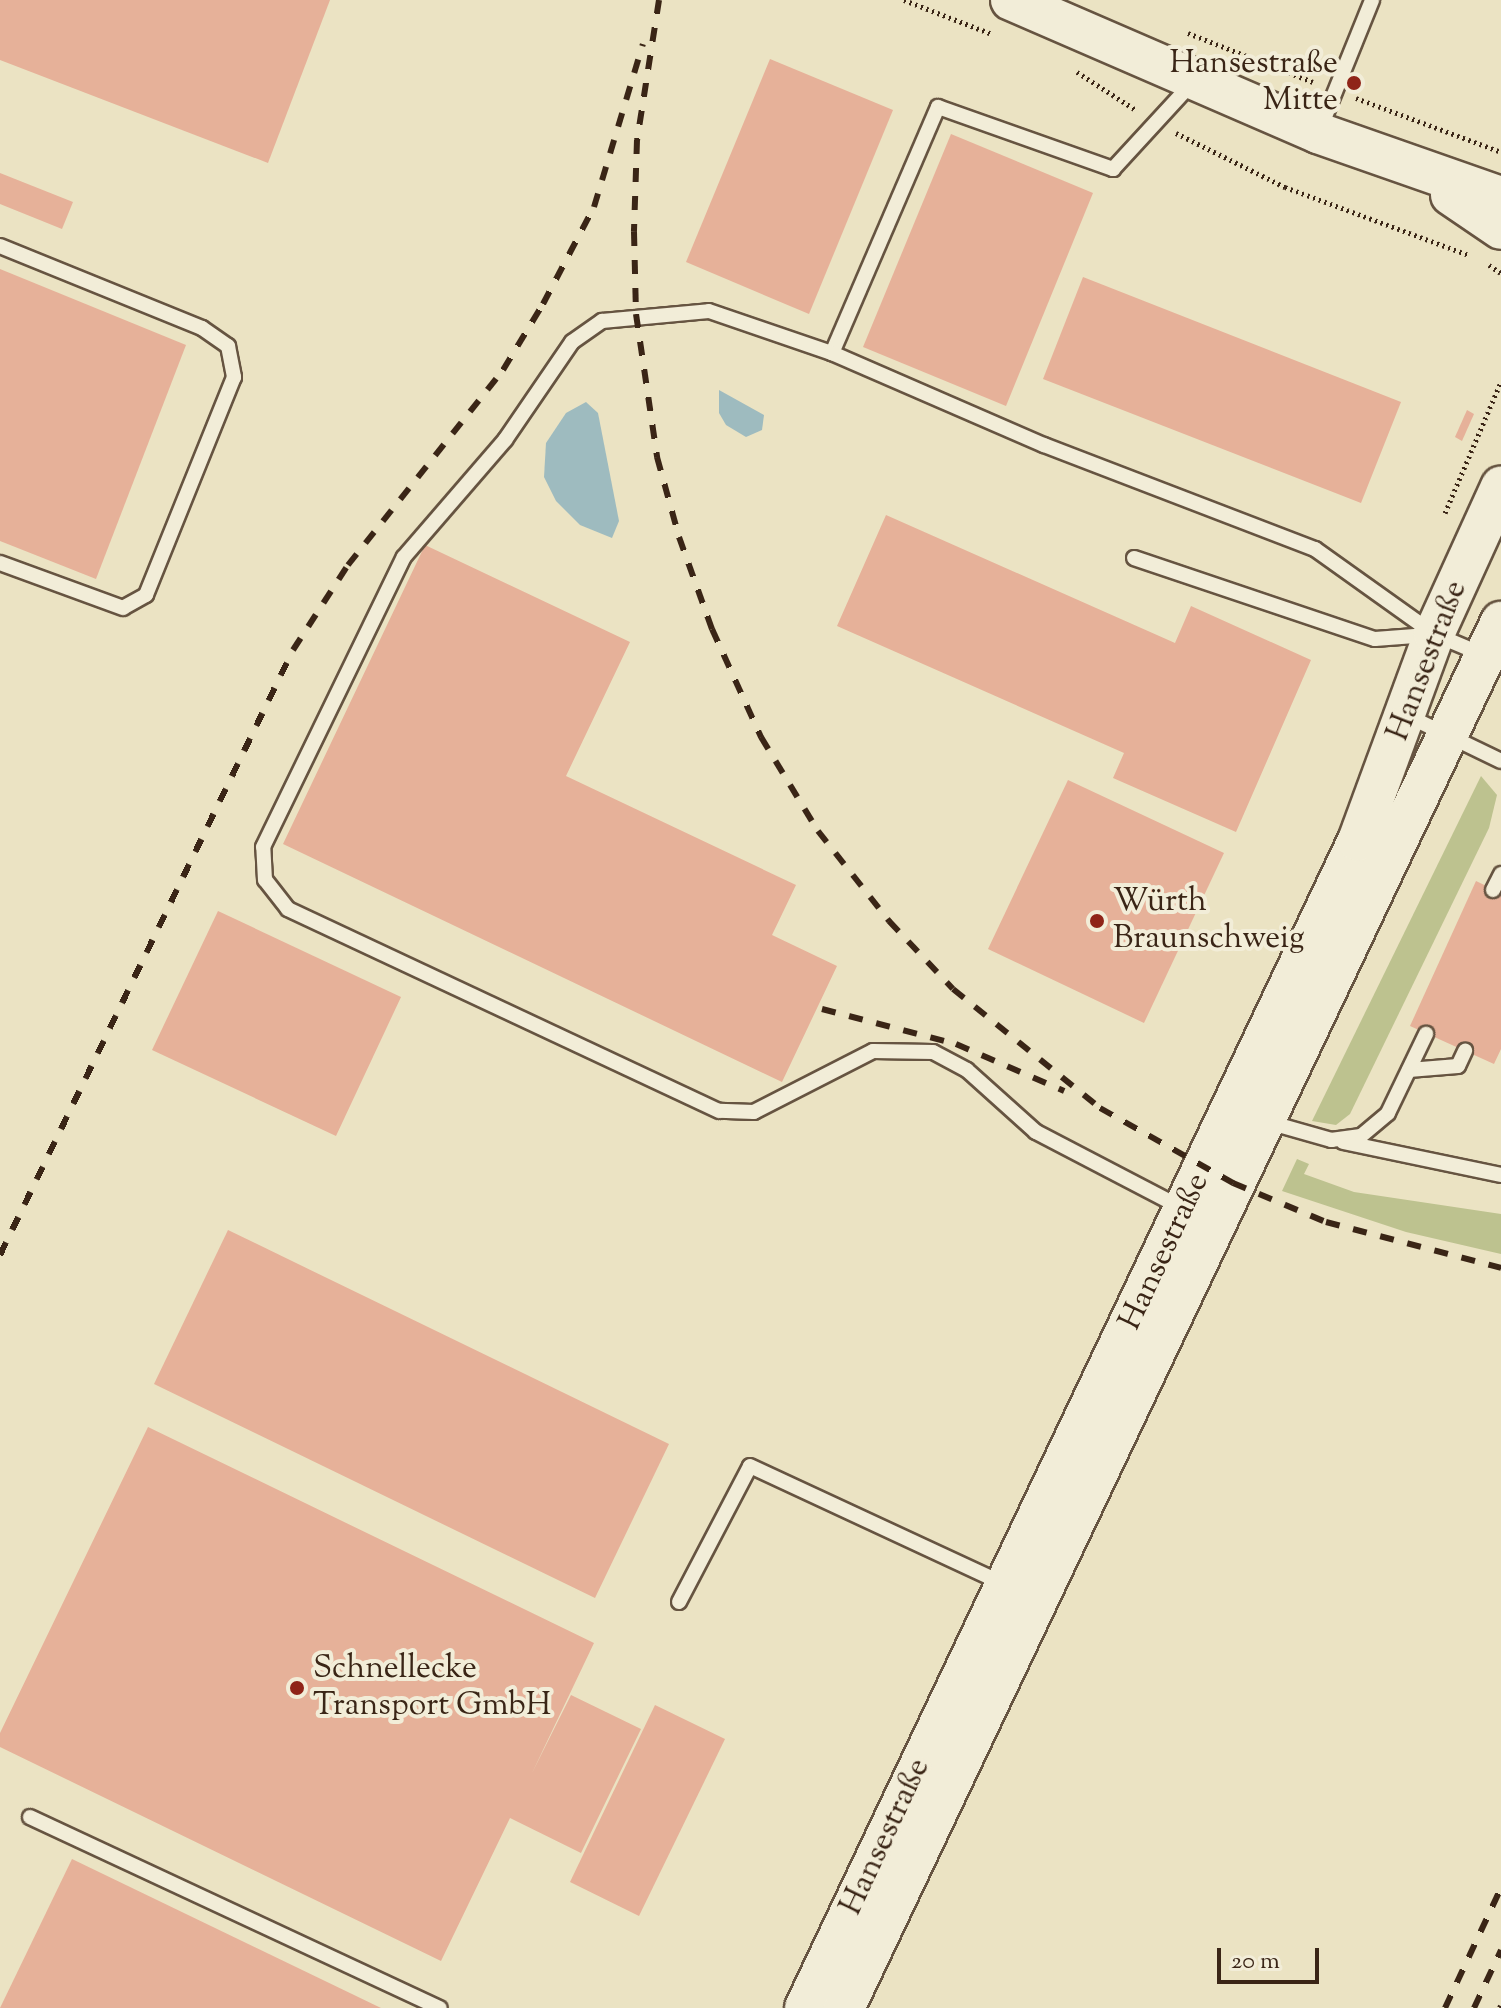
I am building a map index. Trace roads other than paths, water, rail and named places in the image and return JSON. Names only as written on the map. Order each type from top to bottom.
[{"type":"main road","points":[[1005,18],[1195,80],[1414,171],[1501,197]]},
{"type":"main road","points":[[1414,171],[1501,229]]},
{"type":"main road","name":"Hansestraße","points":[[844,2008],[1023,1592],[1199,1217],[1358,841],[1407,715],[1434,634],[1501,487]]},
{"type":"main road","name":"Hansestraße","points":[[1199,1217],[1264,1120],[1493,638]]},
{"type":"main road","name":"Hansestraße","points":[[805,2008],[1023,1592]]},
{"type":"lane","points":[[1318,133],[1372,0]]},
{"type":"lane","points":[[832,353],[938,107],[1113,169],[1195,80]]},
{"type":"lane","points":[[0,246],[202,328],[228,346],[234,377],[146,595],[123,608],[0,563]]},
{"type":"lane","points":[[1199,1217],[1036,1132],[967,1070],[933,1052],[873,1051],[754,1112],[719,1111],[288,909],[265,880],[263,847],[404,557],[505,440],[572,342],[602,321],[709,311],[832,353],[1044,445],[1315,549],[1434,634]]},
{"type":"lane","points":[[1134,558],[1375,639],[1434,634],[1493,638]]},
{"type":"lane","points":[[1407,715],[1501,761]]},
{"type":"lane","points":[[1493,890],[1501,874]]},
{"type":"lane","points":[[1331,1140],[1361,1136],[1388,1113],[1426,1034]]},
{"type":"lane","points":[[1409,1070],[1458,1066],[1465,1051]]},
{"type":"lane","points":[[1264,1120],[1331,1140],[1501,1175]]},
{"type":"lane","points":[[679,1602],[750,1466],[1023,1592]]},
{"type":"lane","points":[[30,1817],[440,2008]]},
{"type":"water","points":[[719,390],[764,415],[762,430],[746,437],[726,425],[719,413]]},
{"type":"water","points":[[586,402],[598,413],[619,521],[612,538],[580,525],[556,501],[544,477],[546,443],[566,413]]},
{"type":"railway","points":[[659,0],[637,140],[634,232],[636,314],[657,457],[679,537],[712,629],[761,737],[818,831],[889,921],[953,989],[1100,1108],[1233,1183],[1326,1222],[1501,1268]]},
{"type":"railway","points":[[0,1255],[293,650],[348,565],[503,370],[543,304],[594,207],[643,44]]},
{"type":"railway","points":[[822,1009],[956,1044],[1064,1091]]},
{"type":"railway","points":[[1445,2008],[1501,1888]]},
{"type":"railway","points":[[1474,2008],[1501,1950]]},
{"type":"place","name":"Hansestraße Mitte","points":[[1354,83]]},
{"type":"place","name":"Würth Braunschweig","points":[[1097,921]]},
{"type":"place","name":"Schnellecke Transport GmbH","points":[[297,1688]]}]
